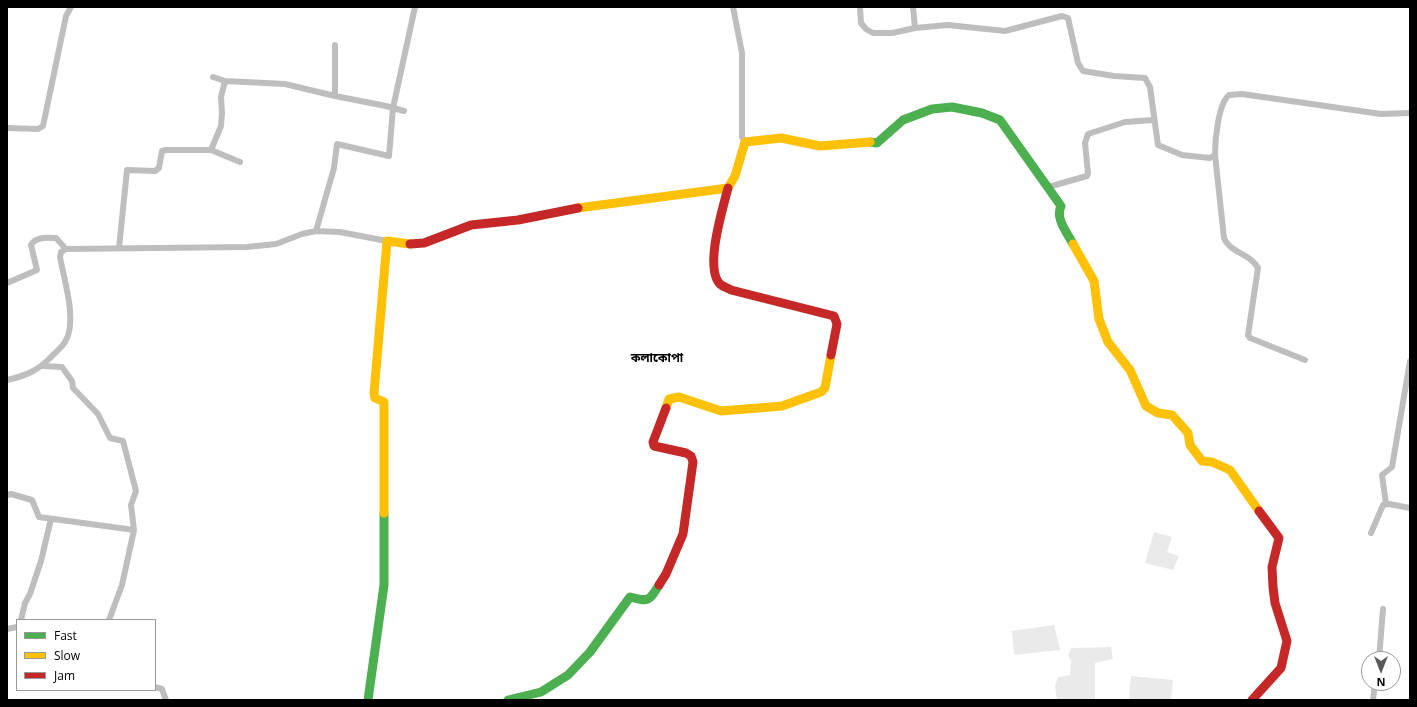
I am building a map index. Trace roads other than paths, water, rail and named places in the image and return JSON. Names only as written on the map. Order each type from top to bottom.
[{"type":"street","points":[[7,128],[38,129],[43,126],[66,16],[71,7]]},
{"type":"street","points":[[316,231],[334,168],[335,146],[339,144],[390,156],[393,108],[415,7]]},
{"type":"street","points":[[508,700],[540,693],[562,681],[581,665],[627,600],[630,597],[644,601],[650,599],[666,574],[683,534],[693,462],[692,456],[686,453],[654,446],[653,442],[669,399],[679,397],[721,411],[760,409],[782,406],[821,392],[825,388],[837,319],[834,316],[749,293],[731,290],[721,284],[718,280],[714,263],[716,242],[728,188],[735,176],[744,142],[742,137],[742,53],[733,7]]},
{"type":"street","points":[[860,7],[861,23],[866,29],[873,33],[892,33],[915,28],[948,25],[1005,31],[1062,16],[1068,18],[1078,63],[1083,71],[1114,76],[1146,78],[1150,87],[1153,120],[1158,145],[1162,148],[1182,155],[1210,158],[1215,155]]},
{"type":"street","points":[[914,7],[915,28]]},
{"type":"street","points":[[335,45],[335,96]]},
{"type":"street","points":[[213,77],[225,81],[285,84],[335,96],[355,98],[404,111]]},
{"type":"street","points":[[211,150],[221,126],[222,113],[220,98],[225,81]]},
{"type":"street","points":[[1305,360],[1250,338],[1248,335],[1258,268],[1255,262],[1227,246],[1224,238],[1215,155],[1216,130],[1223,104],[1229,95],[1242,94],[1381,114],[1410,113]]},
{"type":"street","points":[[744,142],[781,138],[820,146],[864,142],[877,143],[903,120],[932,109],[952,107],[970,109],[1000,120],[1061,206],[1058,213],[1059,218],[1094,281],[1100,319],[1108,342],[1130,370],[1146,406],[1158,413],[1172,415],[1188,433],[1190,445],[1202,461],[1212,462],[1230,470],[1279,538],[1272,567],[1273,587],[1276,604],[1287,641],[1281,668],[1252,700]]},
{"type":"street","points":[[1048,187],[1087,176],[1085,143],[1088,134],[1125,122],[1153,120]]},
{"type":"street","points":[[119,248],[127,170],[155,171],[159,168],[162,151],[166,150],[211,150],[240,162]]},
{"type":"street","points":[[7,380],[22,376],[43,366],[65,342],[70,326],[71,316],[60,258],[61,252],[66,249],[247,248],[276,244],[302,234],[316,231],[340,232],[387,241],[424,243],[471,225],[518,220],[585,207],[728,188]]},
{"type":"street","points":[[7,283],[37,270],[31,244],[34,240],[41,238],[56,238],[66,249]]},
{"type":"street","points":[[368,700],[384,585],[384,402],[375,398],[374,393],[387,241]]},
{"type":"street","points":[[1386,504],[1382,475],[1392,467],[1410,361]]},
{"type":"street","points":[[43,366],[62,367],[72,381],[73,388],[98,414],[110,438],[123,441],[136,491],[131,505],[134,530],[122,585],[109,619]]},
{"type":"street","points":[[7,495],[11,494],[32,500],[37,516],[134,530]]},
{"type":"street","points":[[1386,504],[1410,508]]},
{"type":"street","points":[[1371,533],[1383,505],[1386,504]]},
{"type":"street","points":[[21,619],[25,603],[30,594],[41,561],[51,519]]},
{"type":"street","points":[[1379,651],[1383,609]]},
{"type":"street","points":[[156,687],[162,689],[166,700]]},
{"type":"district","name":"কলাকোপা","points":[[657,359]]}]
